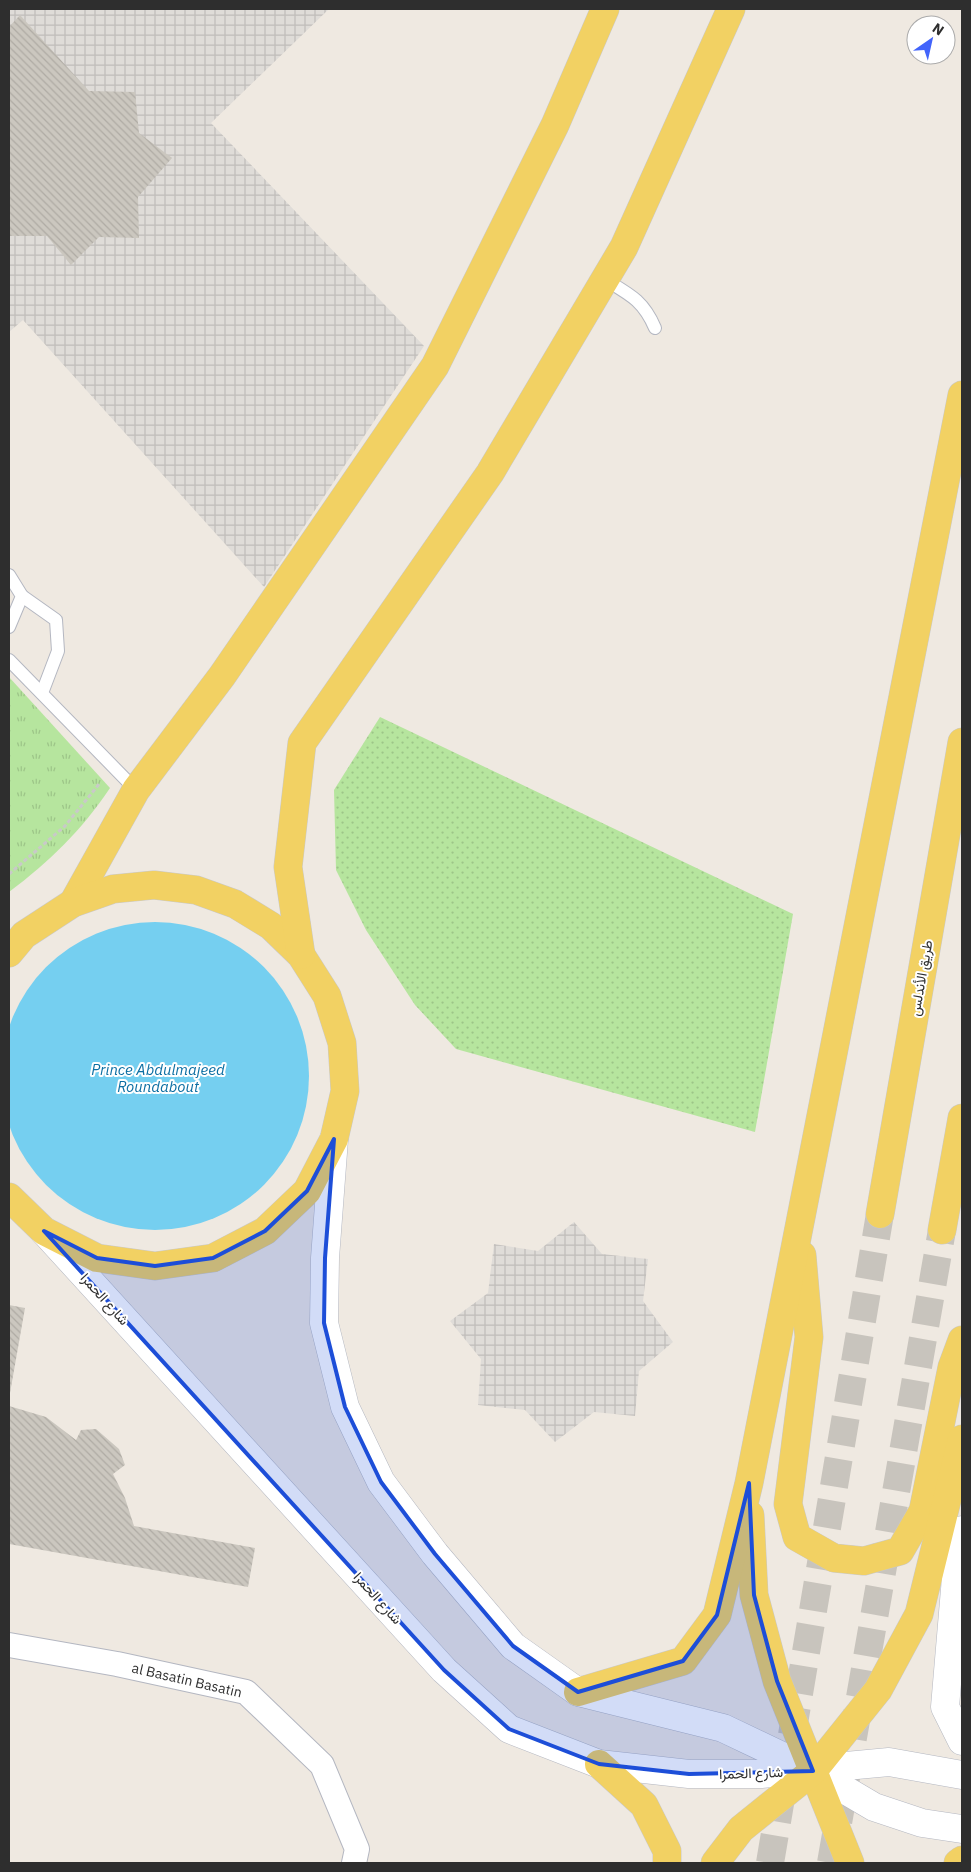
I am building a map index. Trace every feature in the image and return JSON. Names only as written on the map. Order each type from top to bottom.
[{"type":"main road","points":[[72,902],[136,790],[222,676],[435,366],[555,125],[605,9]]},
{"type":"main road","points":[[301,955],[288,868],[302,743],[490,473],[624,246],[730,9]]},
{"type":"main road","points":[[578,1692],[683,1660],[716,1615],[749,1483],[962,395]]},
{"type":"main road","name":"طريق الأندلس","points":[[880,1214],[962,742]]},
{"type":"main road","points":[[9,1196],[44,1231],[97,1258],[154,1266],[213,1258],[265,1231],[307,1191],[334,1139],[345,1091],[342,1043],[327,996],[301,955],[271,926],[235,904],[196,890],[154,885],[112,889],[72,902],[14,942]]},
{"type":"main road","points":[[942,1230],[962,1118]]},
{"type":"main road","name":"شارع الحمرا","points":[[334,1139],[325,1258],[324,1323],[345,1407],[382,1482],[435,1554],[513,1646],[578,1692],[723,1728],[813,1771],[874,1807],[922,1823],[962,1829]]},
{"type":"main road","points":[[799,1224],[810,1337],[788,1504],[797,1538],[834,1558],[864,1561],[900,1552],[923,1511],[952,1367],[962,1340]]},
{"type":"main road","name":"شارع الحمرا","points":[[44,1231],[444,1670],[509,1729],[599,1764],[689,1774],[813,1771],[889,1762],[962,1775]]},
{"type":"main road","points":[[715,1863],[742,1829],[813,1771],[878,1690],[919,1614],[962,1439]]},
{"type":"main road","points":[[749,1483],[754,1595],[777,1680],[850,1863]]},
{"type":"main road","points":[[962,1530],[957,1566],[945,1708],[962,1741]]},
{"type":"main road","points":[[599,1764],[644,1805],[667,1851],[667,1863]]},
{"type":"main road","points":[[958,1863],[962,1860]]},
{"type":"street","name":"al Basatin Basatin","points":[[9,1645],[116,1664],[246,1692],[322,1765],[357,1849],[354,1863]]},
{"type":"lane","points":[[604,280],[635,297],[648,312],[655,328]]},
{"type":"lane","points":[[9,575],[22,596],[56,620],[58,651],[42,693]]},
{"type":"lane","points":[[9,627],[22,596]]},
{"type":"lane","points":[[9,660],[136,790]]},
{"type":"path","points":[[9,874],[65,826],[113,766]]},
{"type":"highlighted area","points":[[334,1139],[325,1258],[324,1323],[345,1407],[381,1482],[435,1554],[513,1646],[578,1692],[683,1661],[717,1615],[749,1483],[754,1595],[777,1681],[813,1771],[689,1774],[599,1764],[509,1729],[444,1670],[44,1231],[97,1258],[155,1266],[213,1258],[265,1231],[307,1191]]},
{"type":"green space","points":[[9,677],[110,788],[88,818],[64,845],[9,892]]},
{"type":"green space","points":[[380,717],[793,914],[755,1132],[456,1049],[415,1005],[366,930],[336,870],[334,790]]},
{"type":"shaded area","points":[[9,9],[329,9],[211,123],[424,346],[264,587],[23,320],[9,332]]},
{"type":"shaded area","points":[[574,1222],[602,1254],[648,1259],[643,1301],[673,1342],[639,1371],[635,1416],[594,1412],[555,1442],[525,1410],[478,1405],[481,1359],[450,1321],[488,1293],[494,1244],[538,1251]]},
{"type":"water","name":"Prince Abdulmajeed Roundabout","points":[[155,922],[185,925],[214,934],[240,948],[264,967],[283,991],[297,1017],[306,1046],[309,1076],[306,1106],[297,1135],[283,1161],[264,1185],[240,1204],[214,1218],[185,1227],[155,1230],[125,1227],[96,1218],[70,1204],[46,1185],[27,1161],[13,1135],[4,1106],[1,1076],[4,1046],[13,1017],[27,991],[46,967],[70,948],[96,934],[125,925]]},
{"type":"building","points":[[20,15],[89,91],[135,92],[139,133],[172,158],[138,197],[139,238],[99,237],[71,265],[47,236],[9,236],[9,27]]},
{"type":"building","points":[[9,1305],[25,1308],[10,1393],[9,1393]]},
{"type":"building","points":[[9,1406],[46,1417],[76,1440],[81,1430],[96,1429],[119,1449],[125,1465],[113,1474],[125,1498],[134,1526],[255,1548],[248,1587],[9,1544]]},
{"type":"tunnel","points":[[792,1735],[880,1214]]},
{"type":"tunnel","points":[[831,1863],[942,1230]]},
{"type":"tunnel","points":[[770,1863],[784,1780]]}]
